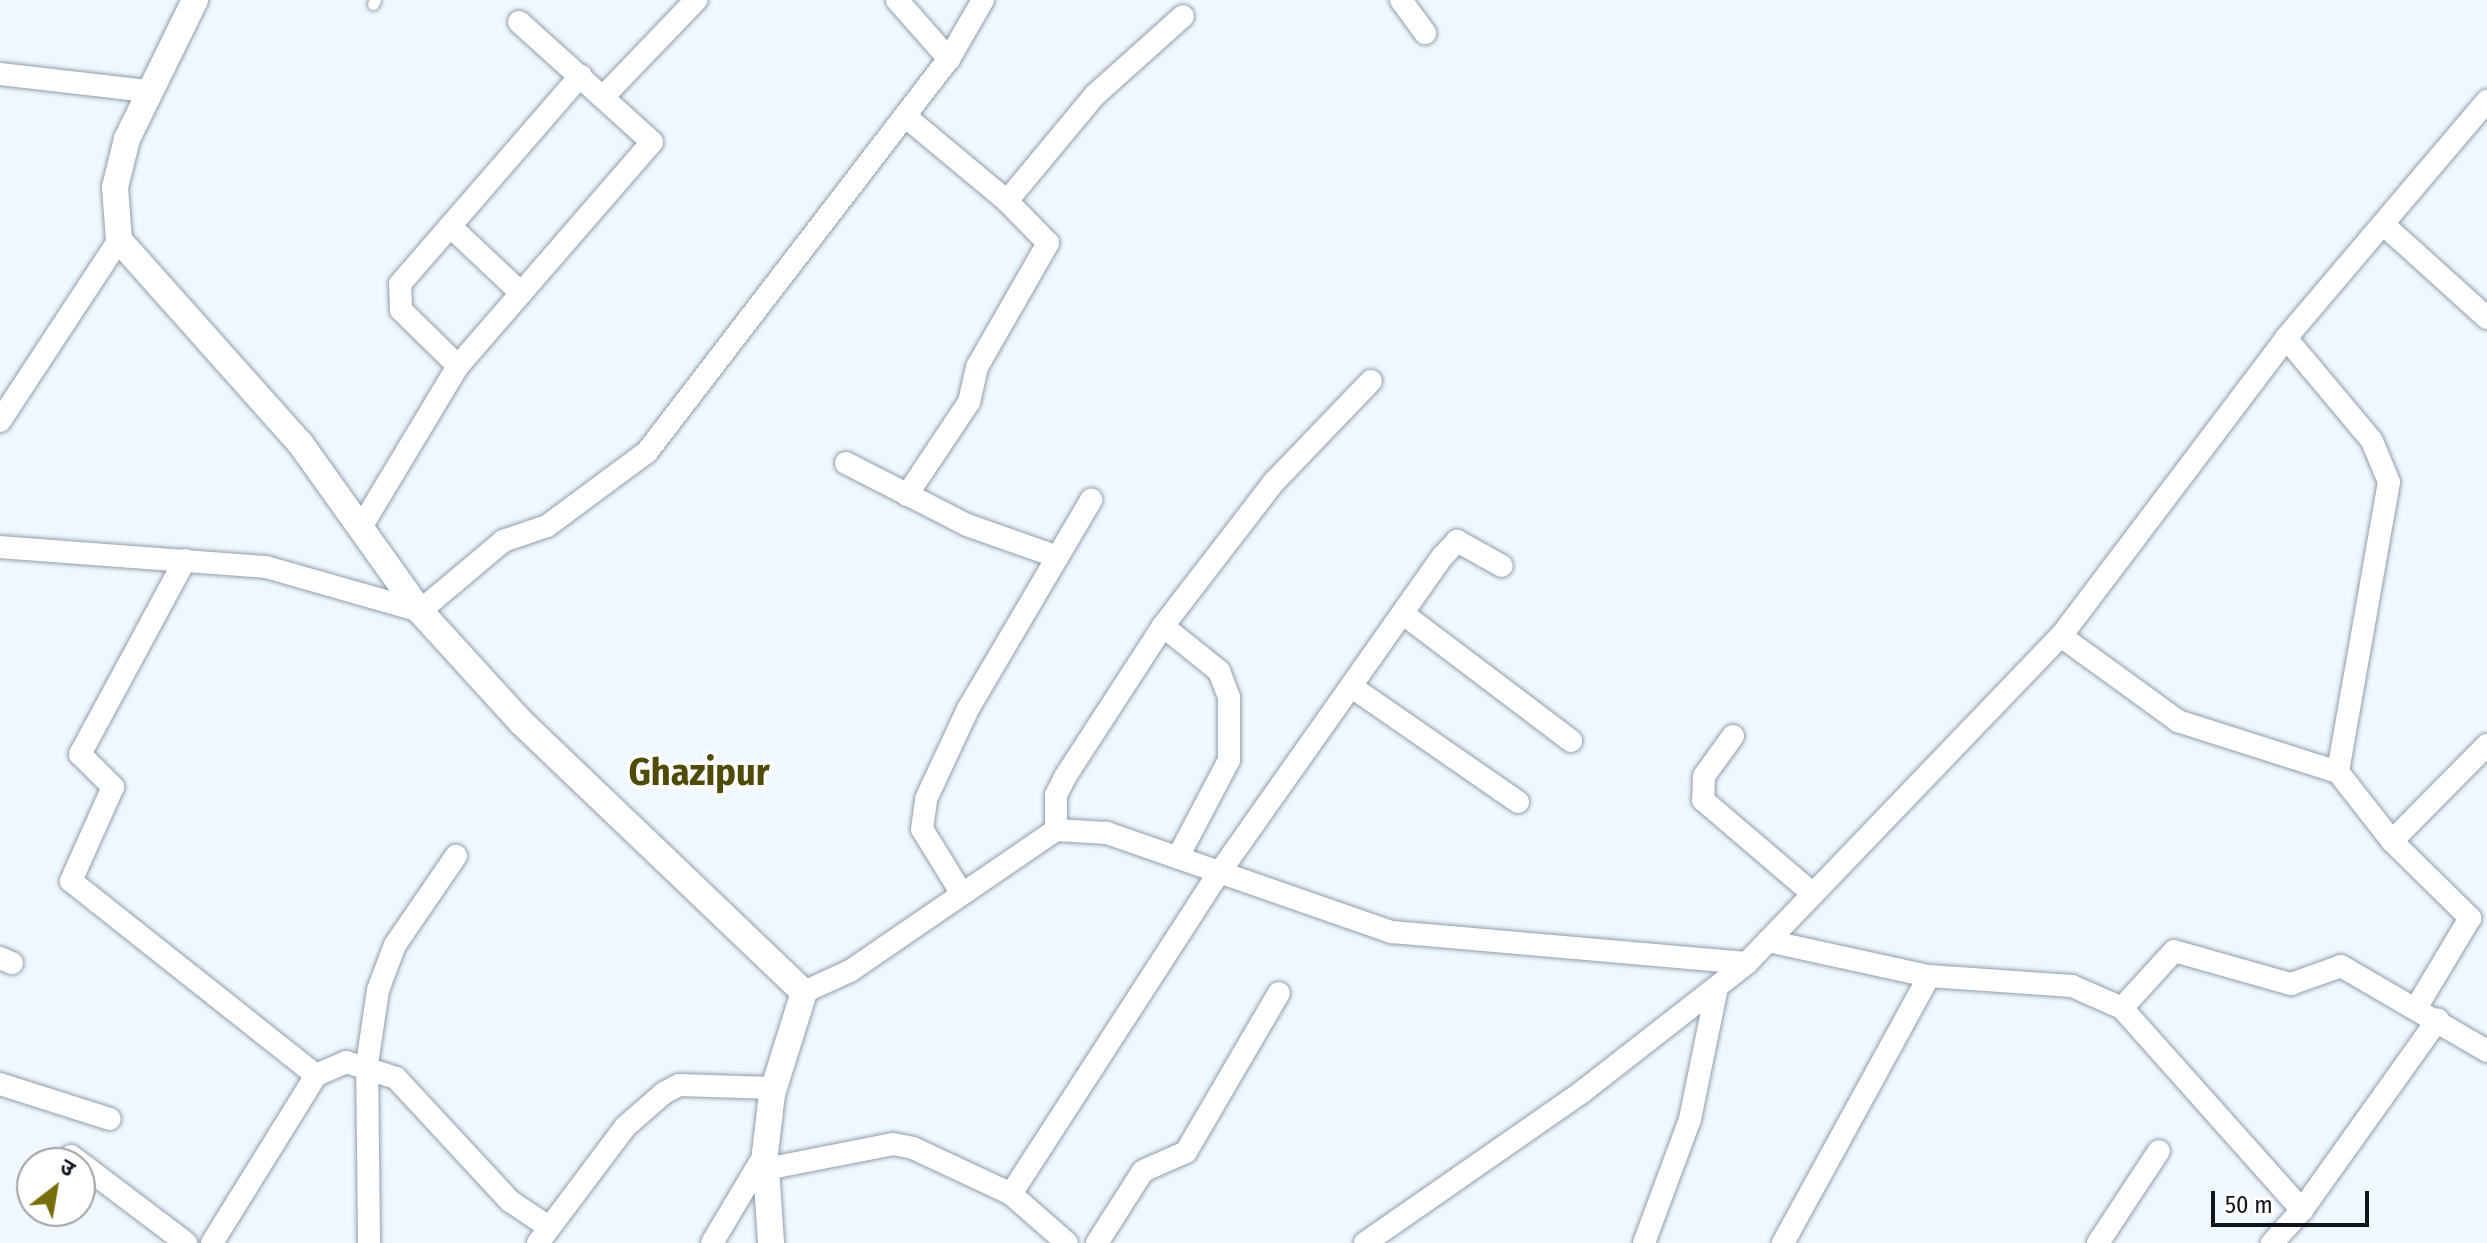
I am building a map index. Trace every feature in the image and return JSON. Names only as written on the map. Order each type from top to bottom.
[{"type":"street","points":[[195,0],[147,91],[115,187],[119,240],[363,524],[420,611],[521,722],[804,992]]},
{"type":"street","points":[[605,95],[696,0]]},
{"type":"street","points":[[897,0],[949,59]]},
{"type":"street","points":[[420,611],[503,541],[547,526],[647,452],[949,59],[983,0]]},
{"type":"street","points":[[1401,0],[1425,33]]},
{"type":"street","points":[[1007,201],[1095,95],[1183,16]]},
{"type":"street","points":[[363,524],[458,366],[652,142],[605,95],[519,22]]},
{"type":"street","points":[[0,74],[147,91]]},
{"type":"street","points":[[458,366],[396,299],[400,284],[581,75]]},
{"type":"street","points":[[1365,1243],[1716,992],[1747,963],[2061,636],[2286,338],[2487,101]]},
{"type":"street","points":[[905,116],[1007,201],[1048,243],[977,367],[969,402],[907,495]]},
{"type":"street","points":[[2383,224],[2487,318]]},
{"type":"street","points":[[450,226],[521,293]]},
{"type":"street","points":[[0,421],[119,240]]},
{"type":"street","points":[[2286,338],[2372,441],[2389,482],[2338,772]]},
{"type":"street","points":[[1056,830],[1056,795],[1065,777],[1163,626],[1274,482],[1371,381]]},
{"type":"street","points":[[846,463],[907,495],[1058,557]]},
{"type":"street","points":[[962,894],[922,829],[926,799],[968,709],[1091,500]]},
{"type":"street","points":[[1011,1194],[1217,876],[1457,541],[1502,566]]},
{"type":"street","points":[[0,547],[266,567],[420,611]]},
{"type":"street","points":[[185,560],[80,754],[113,787],[71,881],[316,1075]]},
{"type":"street","points":[[1406,616],[1571,741]]},
{"type":"street","points":[[1163,626],[1219,671],[1229,697],[1229,760],[1178,857]]},
{"type":"street","points":[[2061,636],[2178,721],[2338,772],[2392,841],[2470,918],[2418,1005]]},
{"type":"street","points":[[1352,687],[1518,802]]},
{"type":"street","points":[[1733,736],[1704,776],[1703,800],[1813,894]]},
{"type":"street","points":[[2392,841],[2487,745]]},
{"type":"street","points":[[771,1243],[765,1161],[773,1088],[804,992],[850,971],[1056,830],[1107,833],[1178,857],[1217,876],[1392,932],[1747,963]]},
{"type":"street","points":[[369,1243],[367,1064],[378,990],[395,945],[456,856]]},
{"type":"street","points":[[1768,941],[1929,976],[2072,986],[2122,1008],[2302,1210]]},
{"type":"street","points":[[2122,1008],[2174,951],[2291,984],[2341,966],[2418,1005],[2487,1051]]},
{"type":"street","points":[[1783,1243],[1929,976]]},
{"type":"street","points":[[1644,1243],[1690,1119],[1716,992]]},
{"type":"street","points":[[1097,1243],[1143,1171],[1186,1152],[1279,993]]},
{"type":"street","points":[[2272,1243],[2302,1210],[2438,1019]]},
{"type":"street","points":[[212,1243],[316,1075],[346,1062],[367,1064],[412,1092],[542,1235],[625,1127],[664,1093],[679,1085],[773,1088]]},
{"type":"street","points":[[0,1084],[110,1119]]},
{"type":"street","points":[[712,1243],[765,1161],[893,1144],[1011,1194],[1067,1243]]},
{"type":"street","points":[[2098,1243],[2159,1151]]},
{"type":"street","points":[[96,1175],[186,1243]]},
{"type":"district","name":"Ghazipur","points":[[699,773]]}]
